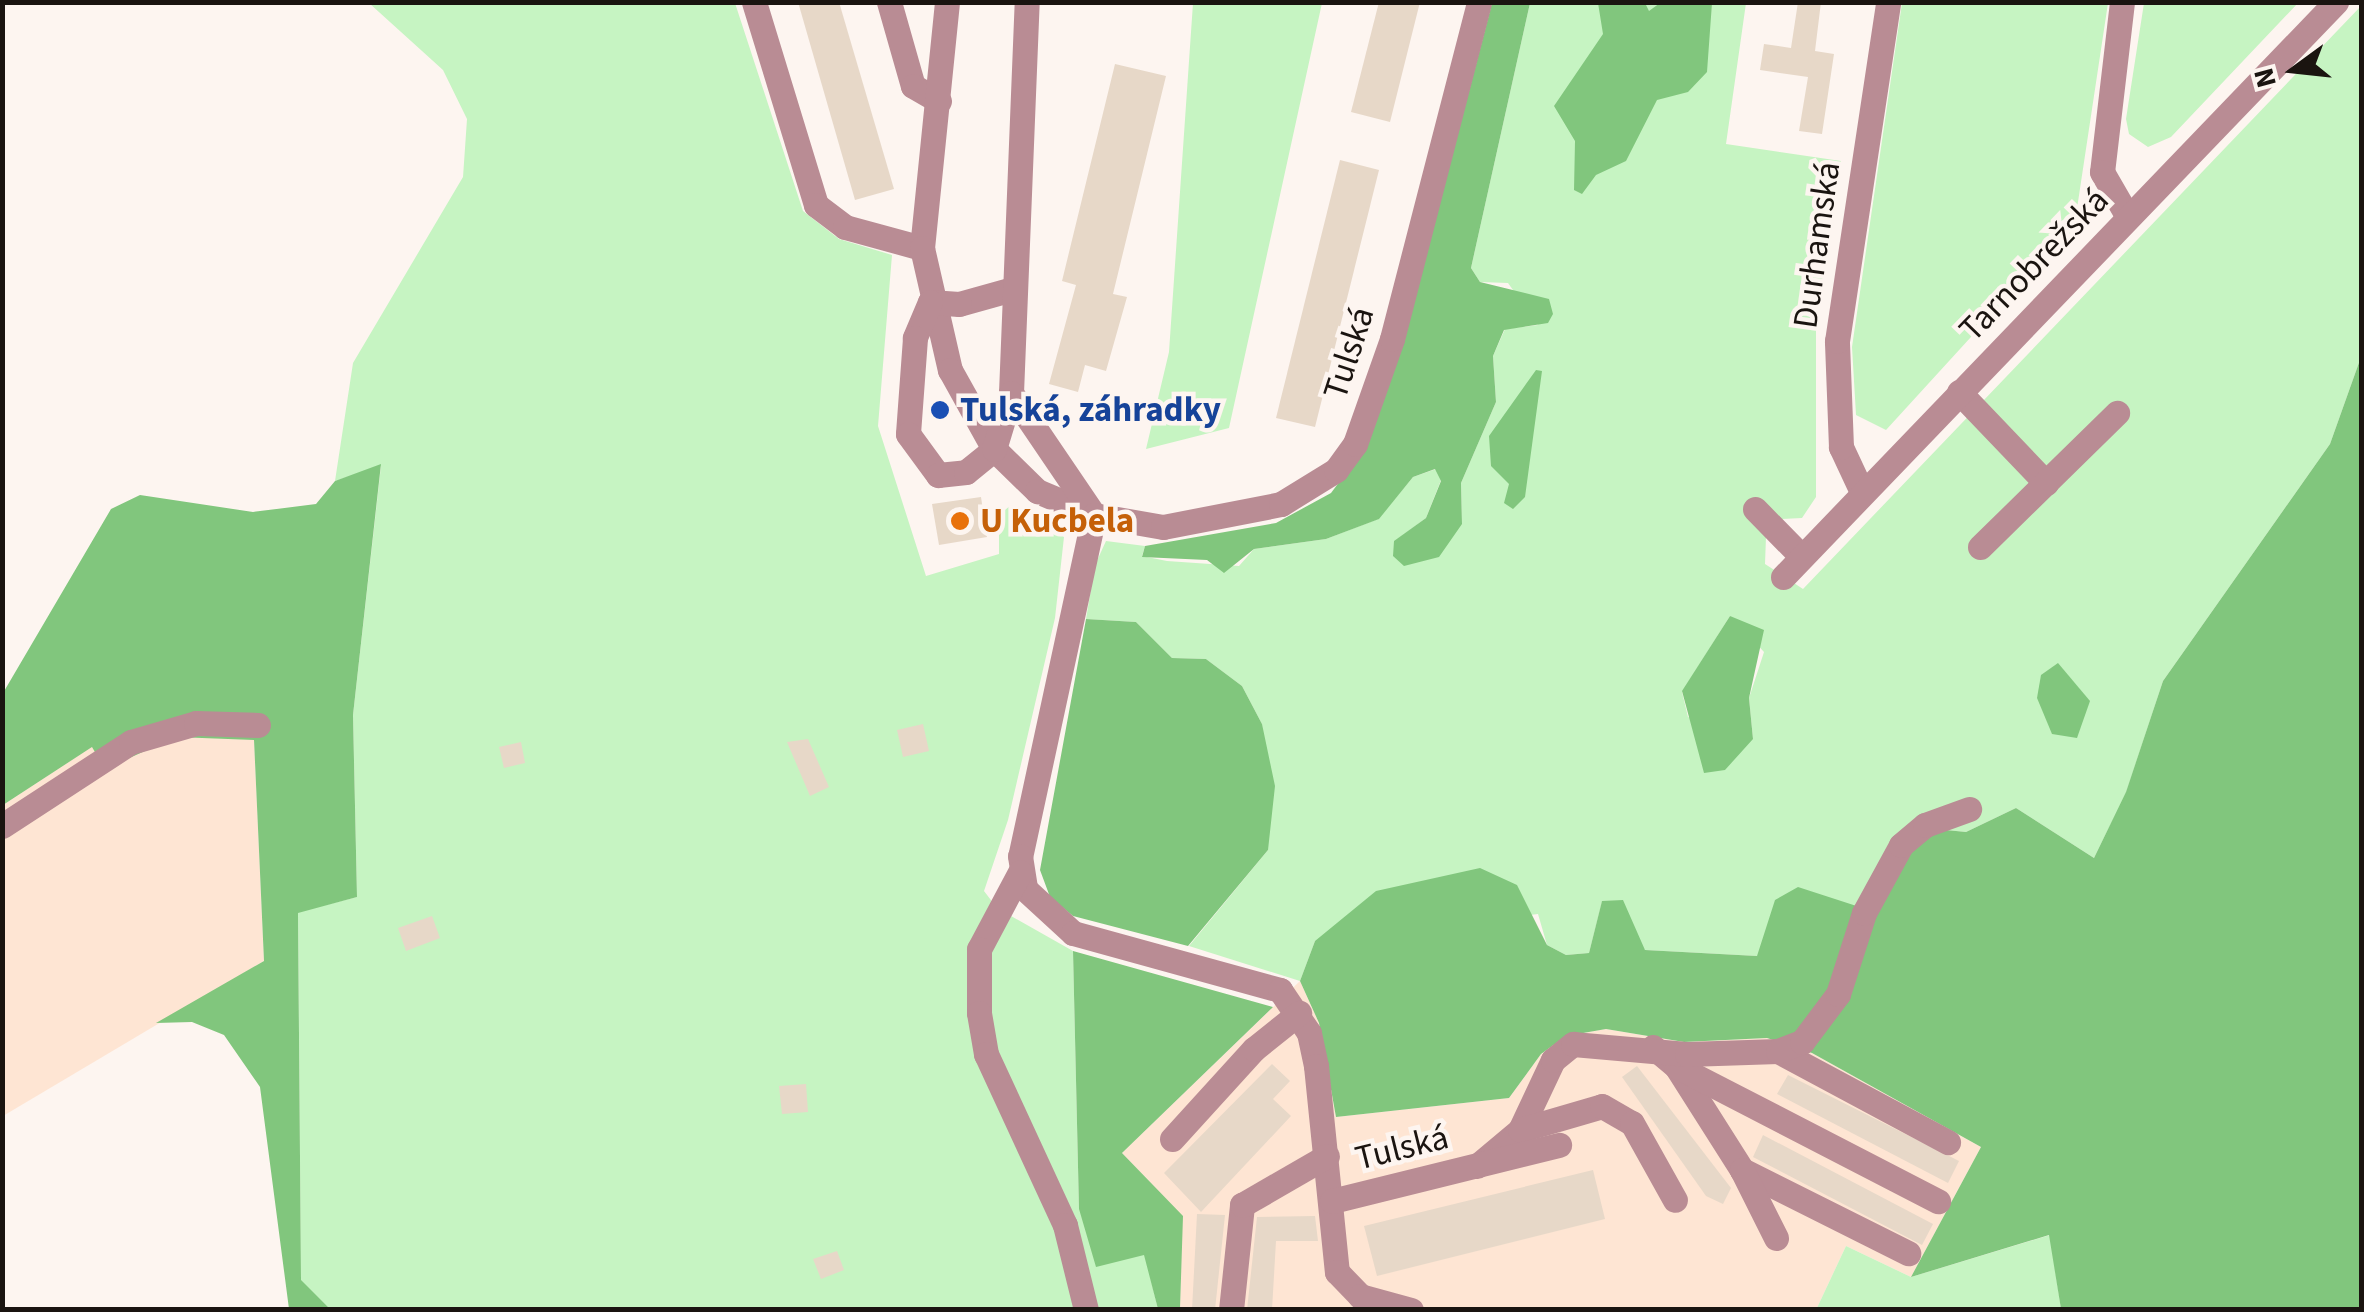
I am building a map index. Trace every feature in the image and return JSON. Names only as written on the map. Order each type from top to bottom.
[{"type":"street","points":[[754,2],[816,206],[845,227],[922,248]]},
{"type":"street","points":[[889,2],[913,86],[938,101]]},
{"type":"street","name":"Tulská","points":[[947,2],[922,248],[930,302],[950,370],[994,449],[1037,490],[1094,515],[1163,527],[1223,520],[1281,504],[1336,470],[1355,444],[1392,339],[1479,2]]},
{"type":"street","points":[[994,449],[1011,393],[1009,290],[1027,2]]},
{"type":"street","name":"Durhamská","points":[[1862,492],[1841,447],[1838,341],[1888,2]]},
{"type":"street","points":[[2122,2],[2102,172],[2128,218]]},
{"type":"street","name":"Tarnobrežská","points":[[1783,576],[2336,2]]},
{"type":"street","points":[[930,302],[959,304],[1009,290]]},
{"type":"street","name":"Tulská","points":[[930,302],[915,338],[908,399],[914,450],[938,475],[952,477],[994,449]]},
{"type":"street","points":[[1959,392],[2046,482]]},
{"type":"street","points":[[1011,393],[1094,515],[1020,872],[979,949],[979,1013],[986,1054],[1065,1225],[1086,1310]]},
{"type":"street","points":[[1980,546],[2118,414]]},
{"type":"street","points":[[1755,509],[1802,557]]},
{"type":"street","points":[[2,826],[99,758],[147,736],[196,724],[258,725]]},
{"type":"street","points":[[1778,1051],[1823,1020],[1864,913],[1901,845],[1925,825],[1969,809]]},
{"type":"street","points":[[1020,872],[1036,906],[1073,933],[1257,981],[1280,990],[1299,1013],[1254,1048],[1172,1139]]},
{"type":"street","name":"Tulská","points":[[1299,1013],[1316,1066],[1332,1201],[1559,1145]]},
{"type":"street","points":[[1520,1130],[1552,1060],[1573,1044],[1778,1051],[1948,1142]]},
{"type":"street","points":[[1653,1047],[1676,1066],[1938,1201]]},
{"type":"street","points":[[1676,1066],[1742,1170],[1776,1238]]},
{"type":"street","points":[[1477,1166],[1520,1130],[1602,1106],[1632,1123],[1675,1200]]},
{"type":"street","points":[[1230,1310],[1242,1204],[1328,1156]]},
{"type":"street","points":[[1742,1170],[1908,1253]]},
{"type":"street","points":[[1332,1201],[1337,1272],[1360,1296],[1411,1310]]},
{"type":"shaded area","points":[[176,737],[254,739],[264,961],[3,1116],[3,805],[93,746]]},
{"type":"shaded area","points":[[1300,981],[1319,1023],[1336,1117],[1509,1098],[1541,1054],[1566,1036],[1606,1029],[1684,1042],[1767,1038],[1812,1053],[1981,1147],[1911,1277],[1846,1246],[1816,1310],[1180,1309],[1182,1216],[1122,1153]]},
{"type":"green space","points":[[2144,2],[2298,3],[2171,137],[2148,147],[2129,134],[2126,119]]},
{"type":"green space","points":[[369,3],[735,3],[803,211],[839,239],[892,255],[878,426],[926,576],[999,554],[999,515],[1011,505],[1064,537],[1055,618],[1008,820],[984,891],[997,908],[1073,951],[1079,1209],[1145,1255],[1158,1309],[330,1309],[301,1281],[298,912],[357,897],[353,715],[381,466],[335,481],[353,363],[463,177],[467,119],[443,70]]},
{"type":"green space","points":[[1193,3],[1322,3],[1229,428],[1146,449],[1169,352]]},
{"type":"green space","points":[[1492,3],[1530,3],[1471,268],[1480,282],[1549,299],[1553,314],[1548,323],[1504,330],[1493,356],[1496,402],[1461,483],[1462,524],[1439,557],[1404,566],[1393,556],[1394,541],[1426,518],[1441,481],[1435,469],[1413,477],[1379,519],[1326,539],[1254,549],[1224,573],[1207,560],[1142,557],[1145,546],[1276,523],[1331,493],[1367,445],[1403,343]]},
{"type":"green space","points":[[1530,3],[1746,3],[1726,144],[1841,161],[1816,319],[1816,497],[1802,518],[1782,519],[1766,537],[1765,564],[1803,589],[2361,6],[2361,357],[2330,444],[2163,681],[2126,793],[2094,858],[2016,808],[1966,832],[1936,829],[1875,912],[1757,956],[1645,950],[1602,902],[1589,953],[1566,955],[1547,945],[1538,914],[1315,941],[1300,981],[1189,946],[1268,850],[1262,724],[1242,686],[1206,659],[1172,658],[1136,622],[1086,619],[1095,565],[1106,541],[1145,546],[1142,556],[1167,561],[1239,566],[1254,549],[1326,539],[1378,519],[1413,477],[1436,469],[1441,480],[1426,518],[1395,541],[1462,524],[1461,483],[1496,402],[1493,356],[1505,329],[1538,325],[1508,283],[1480,282],[1471,268]],"holes":[[[1730,616],[1764,652],[1749,698],[1753,739],[1688,717],[1682,692]]]},
{"type":"green space","points":[[1598,3],[1645,3],[1649,11],[1660,3],[1712,3],[1707,72],[1688,92],[1657,100],[1626,161],[1596,175],[1582,194],[1574,190],[1575,141],[1554,106],[1603,34]]},
{"type":"green space","points":[[1902,3],[2108,3],[2073,235],[2066,233],[1886,430],[1856,415],[1852,347]]},
{"type":"green space","points":[[2361,357],[2361,1309],[2061,1309],[2049,1235],[1911,1277],[1981,1147],[1812,1053],[1767,1038],[1684,1042],[1606,1029],[1566,1036],[1541,1054],[1509,1098],[1336,1117],[1319,1023],[1300,981],[1315,941],[1376,891],[1480,868],[1517,885],[1547,945],[1566,955],[1589,953],[1602,901],[1623,900],[1645,950],[1757,956],[1775,900],[1798,887],[1875,912],[1909,853],[1936,829],[1966,832],[2016,808],[2094,858],[2126,792],[2163,681],[2330,444]]},
{"type":"green space","points":[[1536,370],[1542,371],[1525,497],[1513,509],[1504,503],[1509,484],[1491,466],[1489,436]]},
{"type":"green space","points":[[381,464],[353,715],[357,897],[298,913],[301,1280],[330,1309],[289,1309],[260,1087],[224,1035],[192,1022],[156,1023],[264,961],[254,740],[176,737],[105,769],[92,747],[3,805],[3,693],[111,509],[140,495],[253,512],[316,504],[335,481]]},
{"type":"green space","points":[[1730,616],[1764,630],[1749,698],[1753,739],[1725,770],[1704,773],[1682,691]]},
{"type":"green space","points":[[1086,619],[1136,622],[1172,658],[1206,659],[1242,686],[1262,724],[1275,786],[1268,850],[1188,946],[1073,916],[1050,897],[1040,870]]},
{"type":"green space","points":[[2058,663],[2090,701],[2077,738],[2052,734],[2037,698],[2041,675]]},
{"type":"green space","points":[[1073,951],[1273,1007],[1122,1153],[1183,1216],[1180,1309],[1158,1309],[1144,1255],[1096,1267],[1079,1209]]},
{"type":"green space","points":[[2050,1235],[2061,1309],[1816,1310],[1846,1246],[1911,1277]]},
{"type":"building","points":[[798,2],[839,2],[894,189],[855,200]]},
{"type":"building","points":[[1379,2],[1420,2],[1390,122],[1351,112]]},
{"type":"building","points":[[1798,2],[1821,2],[1815,51],[1834,54],[1822,134],[1799,131],[1808,77],[1760,70],[1764,44],[1791,48]]},
{"type":"building","points":[[1115,64],[1166,76],[1113,294],[1127,297],[1106,371],[1085,365],[1078,392],[1049,384],[1076,285],[1062,281]]},
{"type":"building","points":[[1340,160],[1379,170],[1315,427],[1276,418]]},
{"type":"building","name":"U Kucbela","points":[[981,497],[987,537],[939,545],[932,504]]},
{"type":"building","points":[[923,724],[929,751],[903,757],[897,730]]},
{"type":"building","points":[[808,739],[829,787],[810,796],[787,742]]},
{"type":"building","points":[[521,742],[525,763],[504,768],[499,747]]},
{"type":"building","points":[[432,916],[440,938],[406,951],[398,928]]},
{"type":"building","points":[[1272,1064],[1290,1081],[1273,1099],[1291,1116],[1201,1212],[1164,1173]]},
{"type":"building","points":[[1637,1066],[1731,1188],[1723,1204],[1706,1196],[1622,1077]]},
{"type":"building","points":[[1788,1075],[1959,1161],[1948,1183],[1777,1094]]},
{"type":"building","points":[[806,1084],[808,1112],[782,1114],[779,1086]]},
{"type":"building","points":[[1763,1135],[1933,1224],[1922,1245],[1753,1157]]},
{"type":"building","points":[[1593,1170],[1605,1219],[1377,1276],[1364,1226]]},
{"type":"building","points":[[1197,1214],[1225,1215],[1215,1310],[1192,1310]]},
{"type":"building","points":[[1315,1216],[1318,1241],[1276,1241],[1272,1310],[1247,1310],[1257,1217]]},
{"type":"building","points":[[837,1251],[844,1270],[821,1279],[813,1259]]},
{"type":"place","name":"Tulská, záhradky","points":[[940,410]]},
{"type":"place","name":"U Kucbela","points":[[960,521]]}]
